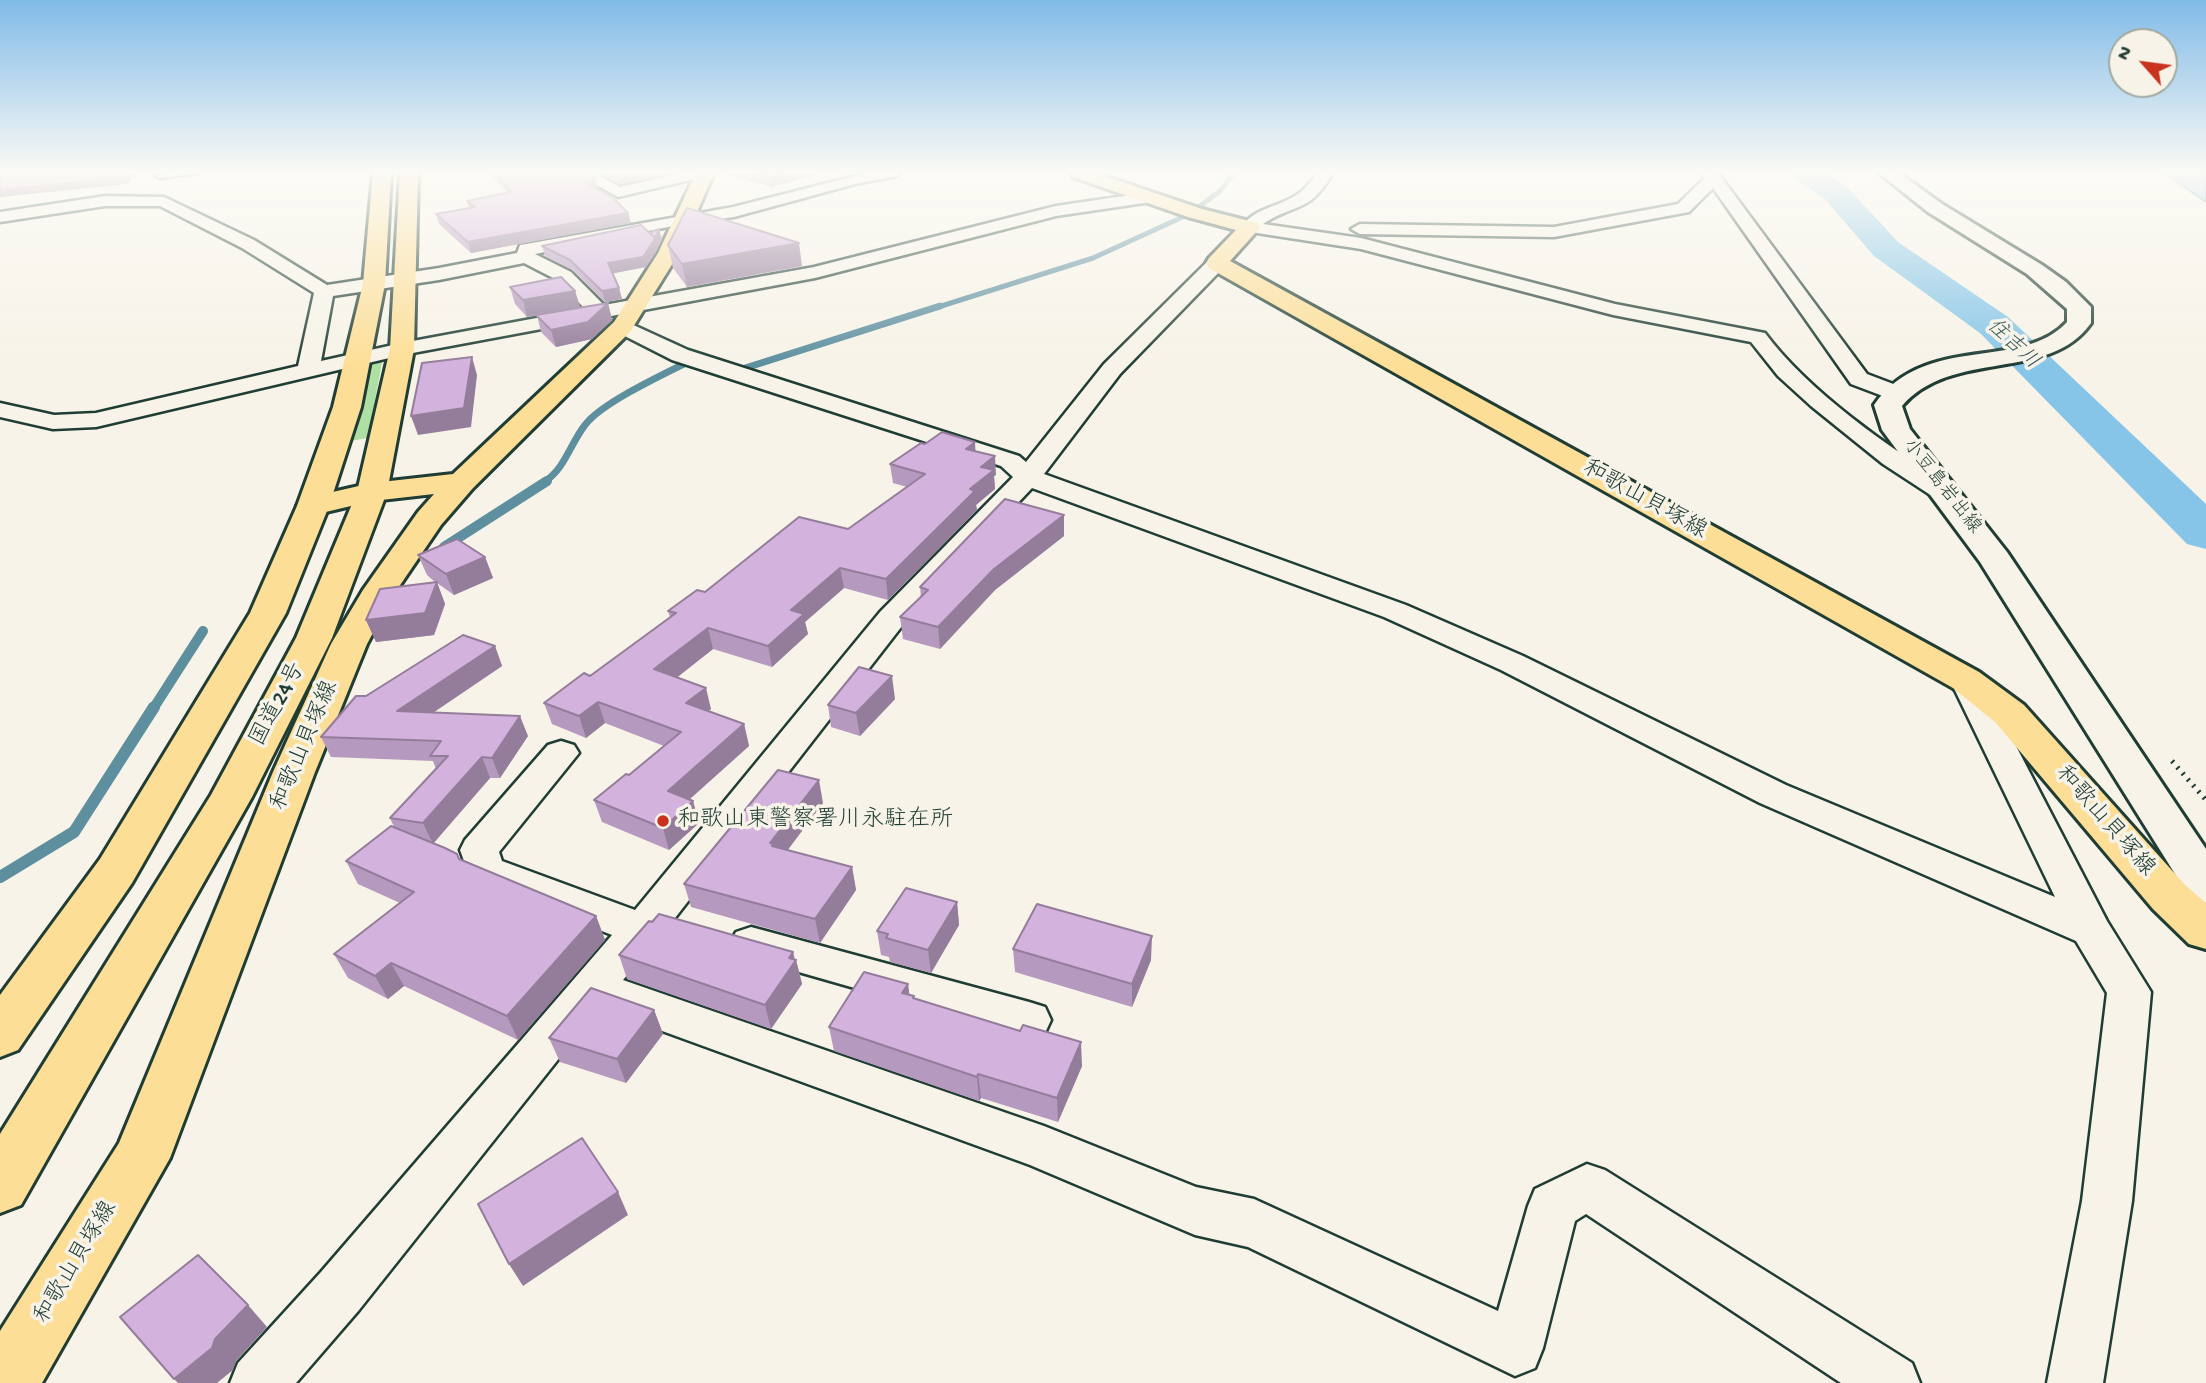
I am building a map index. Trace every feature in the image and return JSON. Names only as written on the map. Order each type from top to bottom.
[{"type":"main road","name":"国道24号","points":[[0,1186],[231,797],[314,638],[372,492],[402,349],[390,282],[387,238]]},
{"type":"main road","name":"国道24号","points":[[0,1035],[130,849],[268,613],[313,506],[346,407],[358,359],[390,282],[398,238]]},
{"type":"main road","name":"和歌山貝塚線","points":[[5,1383],[20,1325],[141,1158],[294,772],[349,644],[375,597],[429,519],[461,482],[620,315],[671,238]]},
{"type":"main road","points":[[1217,263],[1241,238]]},
{"type":"main road","points":[[1904,387],[1949,367],[2028,352],[2062,340],[2079,323],[2078,307],[2062,290],[1985,238]]},
{"type":"main road","name":"和歌山貝塚線","points":[[1217,263],[1966,680],[2010,714],[2169,897],[2206,931]]},
{"type":"main road","name":"小豆島岩出線","points":[[1904,387],[1888,405],[1896,429],[1995,559],[2206,886]]},
{"type":"main road","points":[[313,506],[372,492],[461,482]]},
{"type":"street","points":[[237,238],[324,291],[526,257],[564,275],[680,355],[1010,461],[1028,477],[1395,611],[1512,663],[1773,794],[2091,930]]},
{"type":"street","points":[[526,257],[526,249],[586,238]]},
{"type":"street","points":[[0,410],[53,422],[96,420],[402,349],[620,315],[815,272],[944,238]]},
{"type":"street","points":[[1316,238],[1374,246],[1626,313],[1704,330],[1758,337],[1774,362],[1821,402],[1906,471],[1944,492]]},
{"type":"street","points":[[1756,238],[1859,379],[1904,387]]},
{"type":"street","points":[[258,1383],[340,1291],[648,923],[891,619],[1028,477],[1112,369],[1217,263]]},
{"type":"street","points":[[308,371],[324,291]]},
{"type":"street","points":[[1966,680],[2091,930],[2129,992],[2107,1201],[2075,1383]]},
{"type":"street","points":[[561,753],[479,850],[485,870],[648,923],[701,930],[1029,1020]]},
{"type":"street","points":[[592,987],[654,1012],[1044,1148],[1195,1211],[1254,1224],[1515,1348],[1553,1206],[1587,1187],[1892,1383]]},
{"type":"green space","points":[[383,357],[368,438],[350,441],[373,358]]},
{"type":"building","points":[[463,238],[493,238],[468,242]]},
{"type":"building","points":[[582,238],[655,238],[643,257],[608,263],[619,288],[602,291],[570,260],[542,246]]},
{"type":"building","points":[[672,238],[782,238],[799,243],[682,264],[668,245]]},
{"type":"building","points":[[561,277],[575,291],[523,300],[510,287]]},
{"type":"building","points":[[608,303],[588,322],[551,330],[536,315]]},
{"type":"building","points":[[472,357],[464,408],[411,416],[422,363]]},
{"type":"building","points":[[942,432],[975,442],[966,449],[995,456],[981,467],[994,470],[970,489],[975,491],[886,579],[840,568],[791,610],[804,614],[768,646],[708,628],[654,669],[706,688],[686,703],[744,724],[668,791],[693,801],[663,828],[594,800],[681,732],[598,702],[579,716],[544,703],[584,673],[590,676],[676,613],[668,611],[697,590],[705,592],[799,517],[848,529],[925,474],[890,464]]},
{"type":"building","points":[[1005,499],[1064,515],[994,569],[938,627],[900,617],[928,590],[920,587]]},
{"type":"building","points":[[457,539],[485,557],[446,574],[418,555]]},
{"type":"building","points":[[437,582],[425,613],[366,620],[380,589]]},
{"type":"building","points":[[463,635],[495,646],[397,711],[520,716],[492,758],[482,757],[423,823],[390,818],[448,756],[430,756],[441,741],[321,737],[356,696],[366,696]]},
{"type":"building","points":[[859,667],[892,676],[856,713],[828,705]]},
{"type":"building","points":[[778,770],[819,780],[770,843],[774,844],[772,846],[852,867],[815,919],[684,884]]},
{"type":"building","points":[[391,826],[445,848],[457,854],[459,859],[596,916],[507,1016],[391,963],[375,976],[334,954],[414,892],[346,861]]},
{"type":"building","points":[[906,888],[957,902],[928,950],[886,938],[888,934],[877,931]]},
{"type":"building","points":[[1037,904],[1152,936],[1132,984],[1013,949]]},
{"type":"building","points":[[659,914],[793,952],[789,958],[796,960],[765,1005],[619,955],[649,921],[652,922]]},
{"type":"building","points":[[864,972],[908,984],[902,993],[914,996],[913,998],[1020,1031],[1023,1025],[1081,1042],[1057,1098],[978,1074],[977,1077],[829,1027]]},
{"type":"building","points":[[591,988],[654,1010],[617,1059],[549,1038]]},
{"type":"building","points":[[582,1138],[618,1192],[509,1264],[478,1204]]},
{"type":"building","points":[[198,1255],[248,1305],[215,1339],[212,1348],[174,1379],[120,1317]]},
{"type":"waterway","points":[[935,308],[1093,258],[1138,238]]},
{"type":"waterway","name":"住吉川","points":[[1876,238],[1886,249],[1994,325],[2206,533]]},
{"type":"waterway","points":[[733,368],[739,370],[940,306]]},
{"type":"waterway","points":[[544,482],[557,470],[580,432],[594,416],[637,388],[698,357]]},
{"type":"waterway","points":[[444,547],[547,481]]},
{"type":"waterway","points":[[153,709],[203,631]]},
{"type":"waterway","points":[[0,877],[74,832],[154,707]]},
{"type":"place","name":"和歌山東警察署川永駐在所","points":[[663,821]]}]
